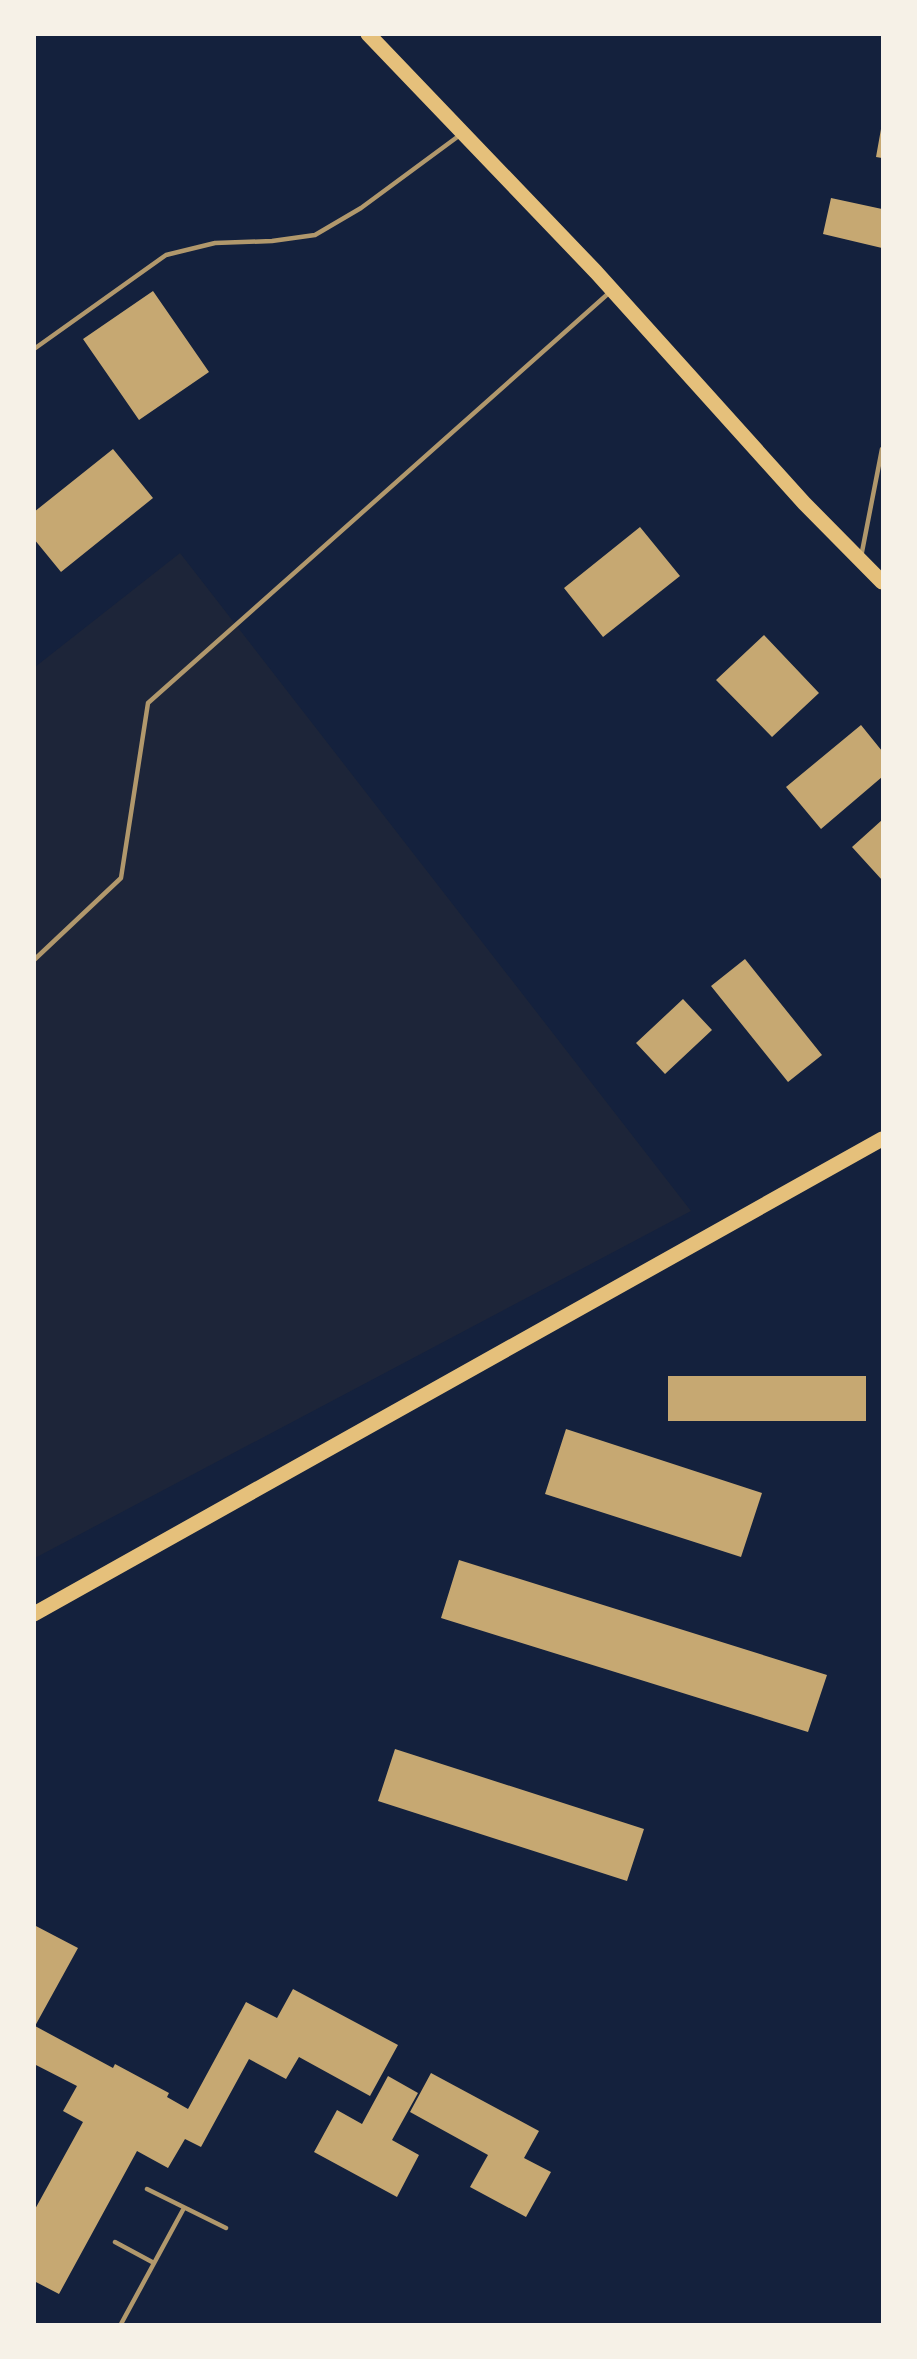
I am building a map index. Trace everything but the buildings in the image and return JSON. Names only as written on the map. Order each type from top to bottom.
[{"type":"main road","points":[[368,34],[612,290],[804,503],[882,582]]},
{"type":"main road","points":[[34,1614],[882,1139]]},
{"type":"lane","points":[[34,349],[166,255],[215,243],[272,241],[315,235],[361,208],[463,133]]},
{"type":"lane","points":[[34,960],[121,878],[148,703],[612,290]]},
{"type":"lane","points":[[860,560],[882,449]]},
{"type":"lane","points":[[147,2189],[226,2228]]},
{"type":"lane","points":[[121,2325],[184,2208]]},
{"type":"lane","points":[[115,2242],[154,2263]]},
{"type":"shaded area","points":[[180,553],[691,1211],[35,1558],[35,667]]}]
